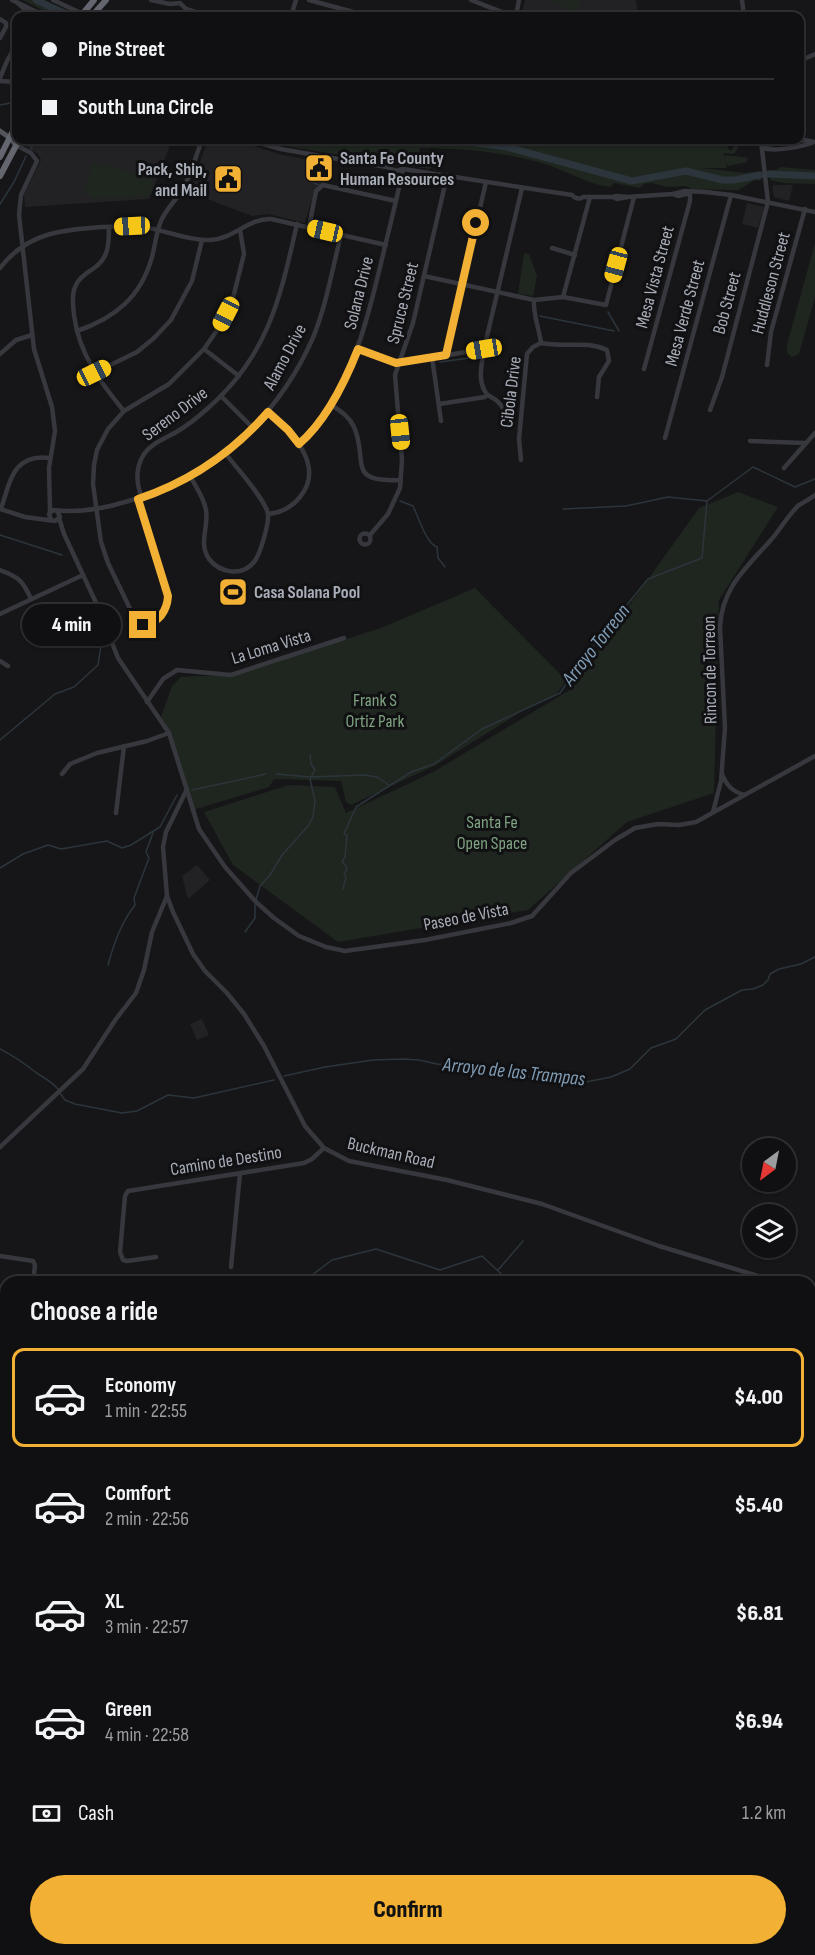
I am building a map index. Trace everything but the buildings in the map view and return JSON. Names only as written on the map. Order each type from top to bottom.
[{"type":"highway","points":[[84,12],[94,0]]},
{"type":"highway","points":[[96,12],[106,0]]},
{"type":"highway","points":[[0,157],[6,141]]},
{"type":"highway","points":[[0,176],[18,144]]},
{"type":"main road","points":[[0,131],[6,141]]},
{"type":"street","points":[[12,0],[36,12]]},
{"type":"street","points":[[151,0],[170,4],[180,1],[186,9],[195,12]]},
{"type":"street","points":[[309,0],[354,12]]},
{"type":"street","points":[[471,0],[487,2],[506,12]]},
{"type":"street","points":[[56,1],[76,12]]},
{"type":"street","points":[[19,4],[28,12]]},
{"type":"street","points":[[0,19],[6,23],[0,38]]},
{"type":"street","points":[[0,80],[12,52]]},
{"type":"street","points":[[762,148],[766,150],[789,148],[814,142]]},
{"type":"street","points":[[18,144],[31,153],[37,161],[22,191],[20,201],[21,246],[32,335],[43,382],[52,407],[55,430],[50,458],[52,520]]},
{"type":"street","points":[[77,331],[110,317],[128,303],[141,285],[148,271],[158,230],[167,208],[185,184],[200,144]]},
{"type":"street","points":[[263,144],[338,159],[347,163],[350,161],[387,167],[396,171],[401,169],[581,198],[624,199],[686,191],[731,195],[815,212]]},
{"type":"street","name":"Bob Street","points":[[710,410],[722,377],[768,202],[762,144]]},
{"type":"street","name":"Solana Drive","points":[[299,444],[312,431],[330,404],[346,377],[358,349],[368,320],[386,245],[401,169]]},
{"type":"street","name":"Spruce Street","points":[[370,535],[391,509],[401,480],[402,460],[396,372],[413,323],[447,176]]},
{"type":"street","points":[[446,355],[486,182]]},
{"type":"street","points":[[309,227],[316,191],[323,185],[396,201]]},
{"type":"street","points":[[507,419],[504,409],[487,395],[481,383],[480,373],[522,188]]},
{"type":"street","name":"Mesa Vista Street","points":[[644,369],[690,201],[690,193]]},
{"type":"street","name":"Mesa Verde Street","points":[[665,438],[731,195]]},
{"type":"street","points":[[563,297],[575,255],[586,197]]},
{"type":"street","points":[[424,276],[534,300],[563,297],[606,305],[634,197]]},
{"type":"street","name":"Huddleson Street","points":[[767,365],[771,332],[805,209]]},
{"type":"street","points":[[0,268],[21,246],[55,231],[109,227],[140,226],[202,240],[216,240],[264,219],[297,224],[386,245]]},
{"type":"street","name":"Sereno Drive","points":[[96,508],[102,547],[127,602],[137,621],[146,625],[155,621],[161,616],[168,600],[140,498],[137,472],[141,459],[153,445],[193,420],[221,396],[239,376],[257,349],[274,314],[297,224]]},
{"type":"street","points":[[109,227],[109,246],[105,256],[98,265],[82,276],[74,290],[73,304],[77,331],[84,353],[94,373],[124,411]]},
{"type":"street","points":[[96,508],[93,480],[97,450],[108,429],[124,411],[169,384],[204,349],[220,326],[232,302],[244,251],[240,230]]},
{"type":"street","name":"Alamo Drive","points":[[53,511],[96,508],[140,498],[190,476],[225,453],[253,428],[291,381],[313,337],[324,307],[340,235]]},
{"type":"street","points":[[94,373],[137,352],[171,320],[192,281],[202,240]]},
{"type":"street","points":[[552,248],[575,255]]},
{"type":"street","name":"Cibola Drive","points":[[521,460],[519,439],[527,354],[541,343],[539,325],[533,315],[534,300]]},
{"type":"street","points":[[0,354],[13,342],[32,335]]},
{"type":"street","points":[[541,343],[594,345],[607,350],[609,362],[599,376],[597,398]]},
{"type":"street","points":[[204,349],[239,376]]},
{"type":"street","points":[[358,349],[400,363],[484,349]]},
{"type":"street","points":[[432,357],[441,420]]},
{"type":"street","points":[[439,404],[487,395]]},
{"type":"street","points":[[221,396],[253,428]]},
{"type":"street","points":[[330,404],[346,415],[354,427],[360,461],[366,475],[378,481],[401,480]]},
{"type":"street","points":[[268,412],[288,430],[299,444],[309,467],[308,481],[298,500],[281,511],[268,513]]},
{"type":"street","points":[[784,468],[815,433]]},
{"type":"street","points":[[750,441],[804,443]]},
{"type":"street","points":[[190,476],[206,506],[204,549],[214,565],[232,572],[244,570],[251,565],[260,551],[268,513],[262,501],[225,453]]},
{"type":"street","points":[[50,458],[32,458],[20,465],[12,476],[0,509],[25,517],[52,520],[64,534]]},
{"type":"street","name":"Rincon de Torreon","points":[[713,812],[721,782],[725,708],[720,627],[726,596],[741,572],[799,506],[815,495]]},
{"type":"street","points":[[53,511],[60,517],[64,534]]},
{"type":"street","points":[[40,518],[53,511]]},
{"type":"street","name":"Alamo Drive","points":[[52,520],[73,511]]},
{"type":"street","name":"Paseo de Vista","points":[[64,534],[118,658],[169,733],[195,817],[203,835],[225,867],[274,918],[299,936],[326,948],[345,951],[446,936],[521,920],[538,911],[571,873],[635,828],[696,822],[815,756]]},
{"type":"street","points":[[0,570],[21,580],[31,599]]},
{"type":"street","points":[[0,614],[83,575]]},
{"type":"street","name":"La Loma Vista","points":[[147,702],[163,680],[177,670],[231,675],[344,638]]},
{"type":"street","points":[[0,662],[8,666]]},
{"type":"street","points":[[62,774],[70,764],[97,753],[147,741],[169,733]]},
{"type":"street","points":[[116,813],[124,746]]},
{"type":"street","points":[[721,771],[733,791],[744,795]]},
{"type":"street","name":"Buckman Road","points":[[187,789],[164,839],[167,896],[173,912],[193,954],[205,971],[244,1014],[305,1126],[324,1148],[349,1161],[447,1180],[542,1204],[659,1246],[758,1276]]},
{"type":"street","points":[[0,1147],[83,1069],[109,1028],[136,993],[143,976],[152,932],[167,896]]},
{"type":"street","name":"Camino de Destino","points":[[156,1257],[127,1261],[121,1256],[125,1196],[128,1191],[304,1163],[324,1148]]},
{"type":"street","points":[[231,1267],[240,1173]]},
{"type":"street","points":[[0,1256],[33,1261],[35,1265],[34,1276]]},
{"type":"shaded area","points":[[525,0],[636,0],[638,12],[522,12]]},
{"type":"shaded area","points":[[24,144],[170,144],[149,199],[25,207],[24,195],[41,160],[38,154]]},
{"type":"shaded area","points":[[207,144],[248,144],[278,154],[329,164],[326,182],[314,190],[305,223],[268,214],[252,216],[189,192]]},
{"type":"shaded area","points":[[774,185],[793,185],[789,201],[774,197],[772,188]]},
{"type":"shaded area","points":[[747,203],[764,207],[758,228],[742,224]]},
{"type":"shaded area","points":[[197,865],[210,880],[188,899],[182,876]]},
{"type":"shaded area","points":[[202,1019],[209,1035],[197,1040],[190,1024]]},
{"type":"green space","points":[[23,0],[44,0],[72,12],[46,12]]},
{"type":"green space","points":[[551,0],[580,0],[580,12],[574,10],[573,12]]},
{"type":"green space","points":[[279,144],[730,144],[727,148],[731,151],[735,144],[740,144],[734,154],[724,153],[724,159],[725,155],[748,158],[747,162],[728,166],[725,161],[727,168],[702,168],[745,173],[760,171],[761,181],[755,180],[738,190],[692,189],[686,186],[667,187],[651,183],[644,184],[640,188],[614,183],[610,187],[593,183],[545,164],[483,151],[420,148],[418,160],[432,162],[429,169]]},
{"type":"green space","points":[[93,164],[102,166],[103,164],[154,181],[150,192],[145,196],[91,199],[92,196],[83,193]]},
{"type":"green space","points":[[780,167],[815,170],[815,184],[783,183],[770,180],[769,170],[776,170]]},
{"type":"green space","points":[[815,243],[815,297],[799,354],[792,357],[789,355],[787,345]]},
{"type":"green space","points":[[524,253],[529,254],[537,276],[533,296],[518,294]]},
{"type":"green space","name":"Santa Fe Open Space","points":[[738,492],[778,507],[719,600],[714,793],[627,822],[528,910],[338,942],[233,865],[204,812],[289,785],[335,787],[346,813],[433,772],[568,691],[699,508]]},
{"type":"green space","name":"Frank S Ortiz Park","points":[[475,588],[567,681],[553,697],[529,707],[436,765],[351,805],[346,802],[341,781],[274,779],[269,787],[193,810],[175,750],[160,720],[172,686],[181,677],[236,674],[381,628]]},
{"type":"waterway","points":[[36,0],[62,12]]},
{"type":"waterway","points":[[0,105],[12,103]]},
{"type":"waterway","points":[[31,149],[33,144]]},
{"type":"waterway","points":[[484,144],[507,147],[632,181],[686,171],[722,180],[760,175]]},
{"type":"waterway","points":[[0,204],[14,182],[26,156]]},
{"type":"waterway","points":[[769,174],[815,176]]},
{"type":"waterway","points":[[314,183],[319,185]]},
{"type":"waterway","points":[[608,312],[619,331]]},
{"type":"waterway","points":[[540,316],[614,331]]},
{"type":"waterway","points":[[440,362],[477,357]]},
{"type":"waterway","name":"Arroyo Torreon","points":[[343,889],[346,877],[344,873],[347,870],[342,862],[345,857],[347,835],[344,834],[356,807],[411,772],[434,764],[482,729],[560,693],[587,654],[648,579],[702,558],[707,501],[753,467],[795,487],[815,479]]},
{"type":"waterway","points":[[563,509],[626,506],[668,497],[707,501]]},
{"type":"waterway","points":[[400,501],[413,506],[429,541],[437,547],[438,558],[445,567]]},
{"type":"waterway","points":[[0,535],[62,555]]},
{"type":"waterway","points":[[0,740],[55,694],[74,687],[98,665],[101,645],[100,625]]},
{"type":"waterway","points":[[256,900],[260,886],[313,817],[315,801],[310,779],[315,770],[311,764],[310,755]]},
{"type":"waterway","points":[[192,790],[266,774]]},
{"type":"waterway","points":[[276,774],[310,777],[364,775],[377,777],[389,785]]},
{"type":"waterway","points":[[0,868],[23,854],[48,845],[61,849],[107,841],[122,848],[131,845],[160,827],[177,795]]},
{"type":"waterway","points":[[108,965],[118,934],[135,905],[134,898],[149,858],[146,852],[153,833]]},
{"type":"waterway","points":[[245,932],[255,918],[255,905]]},
{"type":"waterway","name":"Arroyo de las Trampas","points":[[284,1076],[373,1060],[403,1059],[581,1083],[611,1077],[630,1069],[651,1048],[676,1039],[705,1010],[742,990],[763,985],[770,974],[779,969],[801,964],[815,957]]},
{"type":"waterway","name":"Arroyo de las Trampas","points":[[0,1049],[15,1057],[58,1089]]},
{"type":"waterway","name":"Arroyo de las Trampas","points":[[60,1093],[65,1100],[75,1104],[122,1113],[137,1111],[168,1095],[194,1098],[274,1080]]},
{"type":"waterway","points":[[498,1270],[523,1241]]},
{"type":"waterway","points":[[311,1276],[332,1260],[376,1249],[440,1270],[482,1256],[504,1276]]},
{"type":"place","name":"Santa Fe County Human Resources","points":[[319,168]]},
{"type":"place","name":"Pack, Ship, and Mail","points":[[228,179]]},
{"type":"place","name":"Casa Solana Pool","points":[[233,592]]},
{"type":"route","points":[[143,625],[161,616],[168,596],[138,499],[178,483],[206,467],[249,433],[268,412],[296,438],[299,444],[312,431],[330,404],[346,377],[358,349],[396,363],[446,355],[476,223]]}]
